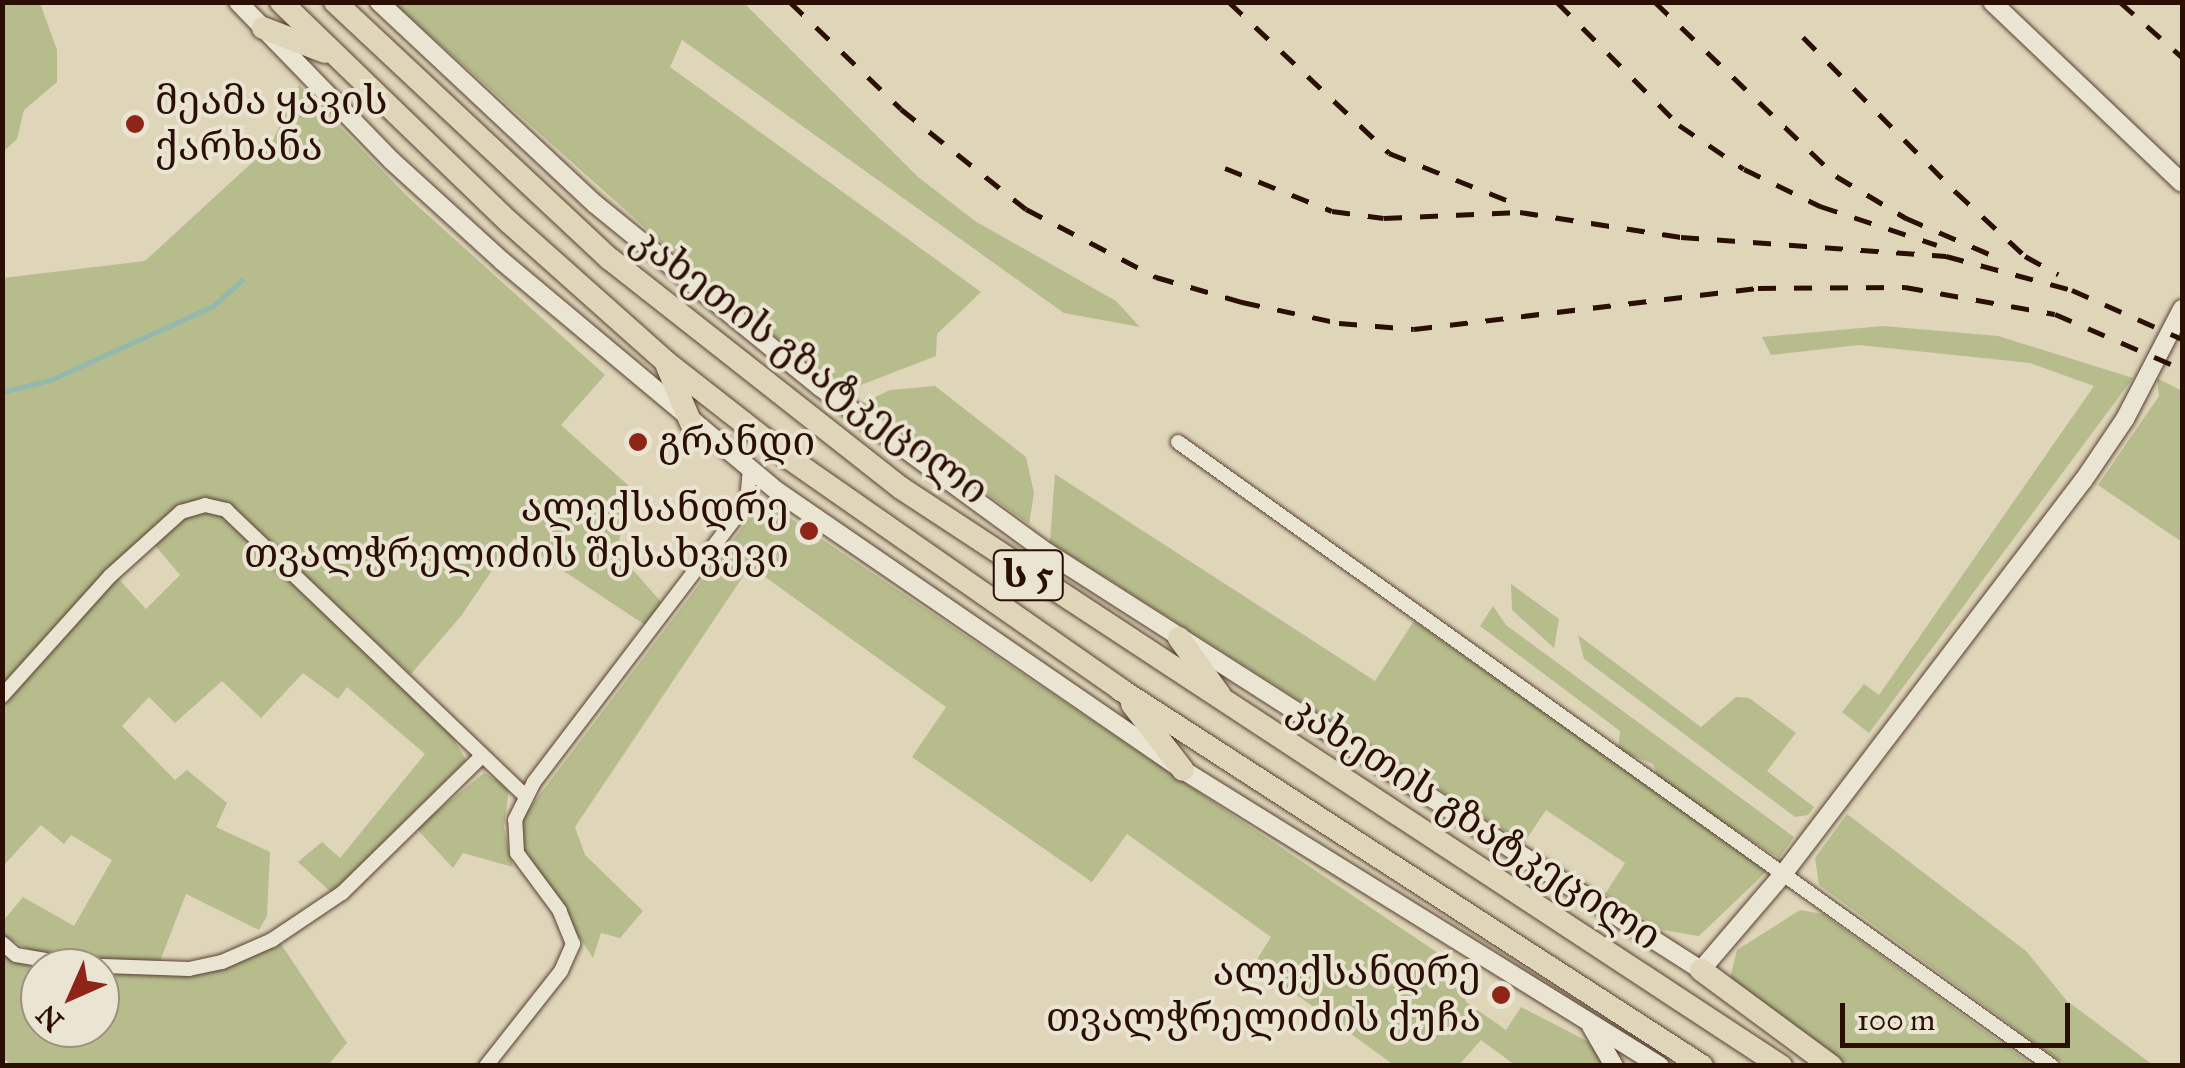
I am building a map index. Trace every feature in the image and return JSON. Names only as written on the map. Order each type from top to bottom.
[{"type":"highway","name":"კახეთის გზატკეცილი","points":[[281,2],[332,55],[666,362],[894,535],[1121,690],[1702,1066]]},
{"type":"highway","name":"კახეთის გზატკეცილი","points":[[336,2],[536,195],[714,346],[901,488],[1782,1066]]},
{"type":"highway","points":[[263,28],[332,55]]},
{"type":"highway","points":[[666,362],[690,422]]},
{"type":"highway","points":[[1178,638],[1228,706]]},
{"type":"highway","points":[[1121,690],[1183,770]]},
{"type":"highway","points":[[1702,970],[1832,1066]]},
{"type":"street","points":[[238,2],[390,160],[690,422],[777,492],[1183,770],[1660,1066]]},
{"type":"street","name":"კახეთის გზატკეცილი","points":[[379,2],[478,99],[713,304],[1042,549],[1702,970]]},
{"type":"street","points":[[1992,2],[2182,183]]},
{"type":"street","points":[[1702,970],[1784,873],[2084,480],[2125,419],[2182,309]]},
{"type":"street","points":[[1178,442],[1566,724],[1784,873],[2052,1066]]},
{"type":"street","points":[[486,1066],[560,971],[573,944],[560,910],[517,853],[515,820],[526,797],[747,502],[750,470]]},
{"type":"street","points":[[747,502],[777,492]]},
{"type":"street","points":[[2,696],[110,576],[167,524],[205,505],[226,510],[526,797]]},
{"type":"street","points":[[2,943],[9,956],[75,965],[189,969],[222,962],[272,940],[342,893],[482,756]]},
{"type":"street","points":[[1584,1018],[1614,1066]]},
{"type":"green space","points":[[3,2],[40,3],[57,50],[57,82],[24,110],[17,139],[3,152]]},
{"type":"green space","points":[[394,3],[744,3],[918,177],[975,221],[1116,301],[1140,327],[1064,313],[682,40],[670,67],[981,292],[937,334],[936,356],[848,390],[727,301]]},
{"type":"green space","points":[[299,85],[410,199],[605,375],[561,425],[630,487],[617,552],[662,603],[648,627],[514,538],[461,616],[411,674],[231,510],[180,510],[3,690],[3,278],[145,261],[270,146]]},
{"type":"green space","points":[[1883,326],[1998,336],[2133,378],[1869,733],[1842,712],[1864,684],[1879,695],[2094,386],[2030,363],[1859,345],[1771,355],[1762,337]]},
{"type":"green space","points":[[2157,378],[2182,391],[2182,542],[2098,485],[2159,396]]},
{"type":"green space","points":[[935,386],[1026,457],[1034,493],[1029,524],[861,404],[890,390]]},
{"type":"green space","points":[[1055,474],[1375,681],[1414,621],[1768,870],[1699,936],[1663,930],[1605,894],[1625,863],[1546,810],[1524,843],[1050,542]]},
{"type":"green space","points":[[768,503],[1453,963],[1466,1002],[1506,1030],[1521,1007],[1587,1041],[1606,1065],[1515,1065],[1481,1040],[1459,1065],[1394,1065],[1254,964],[1271,937],[1127,834],[1092,882],[912,757],[946,707],[750,566],[575,827],[585,855],[643,911],[620,938],[601,933],[593,958],[524,853],[522,818],[754,512]]},
{"type":"green space","points":[[211,511],[229,518],[450,733],[466,760],[332,893],[298,862],[322,842],[340,858],[425,754],[347,687],[338,699],[303,673],[261,718],[222,681],[175,723],[149,697],[122,726],[175,780],[187,770],[227,803],[216,827],[270,852],[267,916],[259,930],[186,894],[160,961],[120,960],[120,948],[26,948],[3,935],[3,921],[23,897],[74,926],[112,860],[71,835],[64,844],[41,825],[3,866],[3,703],[116,576],[146,609],[180,575],[153,543],[182,519]]},
{"type":"green space","points":[[1511,584],[1559,619],[1554,648],[1512,610]]},
{"type":"green space","points":[[1493,606],[1506,625],[1794,837],[1779,858],[1660,782],[1653,764],[1618,750],[1620,731],[1480,626]]},
{"type":"green space","points":[[1578,635],[1701,727],[1736,697],[1749,698],[1796,733],[1767,771],[1814,807],[1808,815],[1795,817],[1584,659]]},
{"type":"green space","points":[[484,773],[509,787],[504,828],[513,867],[463,853],[453,868],[416,828]]},
{"type":"green space","points":[[1847,814],[2026,951],[2067,1001],[2153,1065],[2066,1065],[1819,885],[1815,858]]},
{"type":"green space","points":[[1800,910],[1823,914],[2032,1065],[1848,1065],[1729,982],[1737,950]]},
{"type":"green space","points":[[279,941],[347,1043],[328,1065],[12,1065],[3,1058],[2,948],[20,957],[20,1048],[120,1048],[120,971],[208,971]]},
{"type":"waterway","points":[[2,392],[50,380],[213,306],[242,280]]},
{"type":"railway","points":[[790,2],[901,109],[1026,209],[1156,277],[1242,302],[1339,323],[1414,329],[1758,288],[1905,287],[2055,314],[2182,369]]},
{"type":"railway","points":[[1229,2],[1389,153],[1519,205]]},
{"type":"railway","points":[[1557,2],[1679,125],[1744,169],[1820,206],[1937,245]]},
{"type":"railway","points":[[1655,2],[1836,176],[1906,218],[1994,256]]},
{"type":"railway","points":[[2120,2],[2182,57]]},
{"type":"railway","points":[[1803,37],[1956,192],[2025,256],[2058,274]]},
{"type":"railway","points":[[1225,168],[1332,211],[1384,218],[1520,212],[1681,237],[1946,256],[2072,290],[2182,339]]},
{"type":"place","name":"მეამა ყავის ქარხანა","points":[[135,124]]},
{"type":"place","name":"გრანდი","points":[[638,442]]},
{"type":"place","name":"ალექსანდრე თვალჭრელიძის შესახვევი","points":[[809,531]]},
{"type":"place","name":"ალექსანდრე თვალჭრელიძის ქუჩა","points":[[1501,995]]}]
